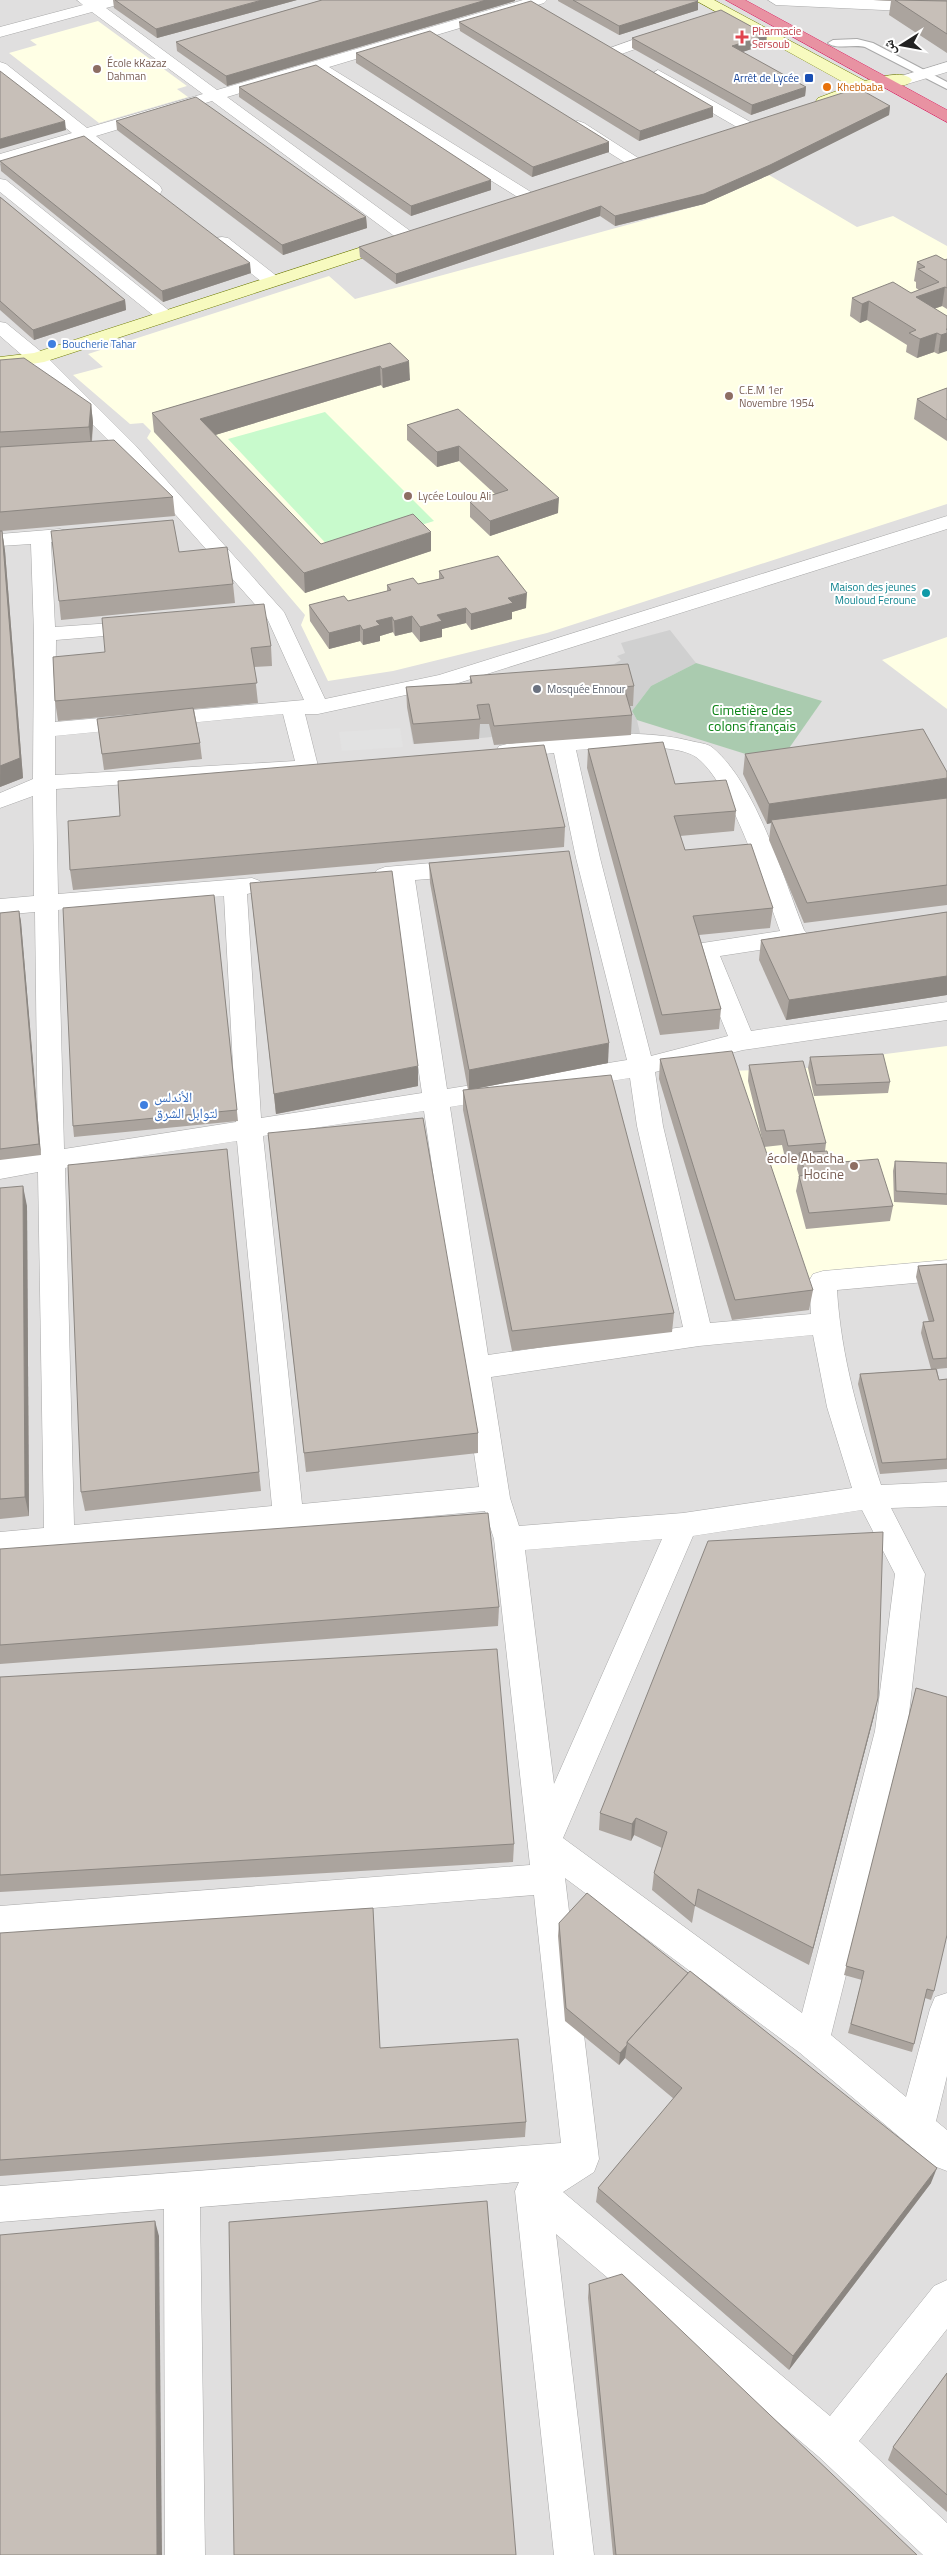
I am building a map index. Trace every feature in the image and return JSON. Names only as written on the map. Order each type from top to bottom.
[{"type":"highway","points":[[755,0],[947,104]]},
{"type":"highway","points":[[730,6],[881,81],[947,117]]},
{"type":"street","points":[[0,32],[90,3],[120,0]]},
{"type":"street","points":[[703,0],[730,6],[863,88]]},
{"type":"street","points":[[776,0],[947,8]]},
{"type":"street","points":[[90,3],[407,237]]},
{"type":"street","points":[[0,159],[428,33],[536,4]]},
{"type":"street","points":[[708,19],[730,6]]},
{"type":"street","points":[[616,51],[680,28]]},
{"type":"street","points":[[428,33],[444,43]]},
{"type":"street","points":[[599,41],[748,127]]},
{"type":"street","points":[[152,49],[171,44]]},
{"type":"street","points":[[317,66],[530,198]]},
{"type":"street","points":[[0,67],[83,135],[170,202]]},
{"type":"street","points":[[810,106],[881,81],[904,80],[947,67]]},
{"type":"street","points":[[562,116],[638,163]]},
{"type":"street","points":[[730,133],[766,121]]},
{"type":"street","points":[[620,168],[656,157]]},
{"type":"street","points":[[0,184],[165,316]]},
{"type":"street","points":[[511,204],[548,192]]},
{"type":"street","points":[[0,363],[37,358],[426,231]]},
{"type":"street","points":[[209,232],[272,281]]},
{"type":"street","points":[[0,327],[37,358],[128,449],[277,616],[318,707]]},
{"type":"street","points":[[98,451],[128,449]]},
{"type":"street","points":[[46,730],[292,706],[318,707],[444,680],[947,522]]},
{"type":"street","points":[[167,527],[196,524]]},
{"type":"street","points":[[0,540],[80,534]]},
{"type":"street","points":[[41,536],[45,634],[46,730],[44,783],[48,903],[59,1538]]},
{"type":"street","points":[[248,619],[277,616]]},
{"type":"street","points":[[45,634],[161,625]]},
{"type":"street","points":[[0,801],[44,783],[317,765],[292,706]]},
{"type":"street","points":[[485,752],[636,739],[669,742],[704,752],[763,832],[794,936]]},
{"type":"street","points":[[564,746],[578,859],[641,1067],[650,1126],[699,1335]]},
{"type":"street","points":[[363,877],[490,866]]},
{"type":"street","points":[[402,874],[495,1498],[509,1539],[507,1650],[544,1842],[581,2159]]},
{"type":"street","points":[[0,907],[275,884]]},
{"type":"street","points":[[235,888],[250,1129],[288,1517]]},
{"type":"street","points":[[743,1041],[705,950],[823,932]]},
{"type":"street","points":[[0,1169],[52,1159],[641,1067],[743,1041],[947,1011]]},
{"type":"street","points":[[812,2041],[890,1731],[910,1574],[870,1497],[841,1407],[825,1323],[823,1281],[947,1270]]},
{"type":"street","points":[[476,1368],[699,1335],[825,1323]]},
{"type":"street","points":[[509,1539],[683,1525],[870,1497],[947,1494]]},
{"type":"street","points":[[0,1544],[495,1498]]},
{"type":"street","points":[[544,1842],[683,1525]]},
{"type":"street","points":[[544,1842],[812,2041],[947,2153]]},
{"type":"street","points":[[0,1922],[549,1879]]},
{"type":"street","points":[[916,2127],[947,2009]]},
{"type":"street","points":[[0,2204],[581,2159]]},
{"type":"street","points":[[533,2191],[581,2159]]},
{"type":"street","points":[[182,2189],[184,2555]]},
{"type":"street","points":[[533,2191],[833,2443],[947,2550]]},
{"type":"street","points":[[533,2191],[574,2555]]},
{"type":"street","points":[[833,2443],[947,2299]]},
{"type":"lane","points":[[833,43],[864,43],[947,86]]},
{"type":"shaded area","points":[[0,0],[947,0],[947,2555],[0,2555]]},
{"type":"shaded area","name":"École kKazaz Dahman","points":[[98,21],[187,86],[177,89],[188,97],[99,123],[9,53],[37,45],[30,40]]},
{"type":"shaded area","points":[[769,175],[857,227],[893,216],[947,246],[947,504],[547,633],[393,671],[328,681],[301,625],[305,615],[252,553],[147,438],[151,431],[143,423],[130,424],[73,375],[103,367],[88,354],[329,276],[355,299],[704,204]]},
{"type":"shaded area","points":[[670,630],[696,663],[651,686],[632,711],[637,720],[640,733],[494,745],[492,737],[413,744],[407,707],[604,685],[595,666],[614,664],[621,660],[617,656],[625,653],[621,643]]},
{"type":"shaded area","points":[[947,637],[947,709],[882,660]]},
{"type":"shaded area","points":[[400,728],[403,747],[342,751],[339,732]]},
{"type":"shaded area","name":"école Abacha Hocine","points":[[947,1046],[947,1261],[799,1279],[730,1071],[880,1065],[878,1055]]},
{"type":"green space","points":[[325,412],[434,521],[334,552],[228,439]]},
{"type":"green space","name":"Cimetière des colons français","points":[[696,663],[822,701],[778,764],[637,720],[632,711],[651,686]]},
{"type":"building","points":[[115,0],[262,0],[156,29]]},
{"type":"building","points":[[322,0],[486,0],[226,76],[176,42]]},
{"type":"building","points":[[573,0],[697,0],[698,1],[619,26]]},
{"type":"building","points":[[895,0],[947,1],[947,34]]},
{"type":"building","points":[[531,1],[713,107],[640,131],[459,22]]},
{"type":"building","points":[[721,10],[767,35],[732,46],[806,87],[752,105],[632,38]]},
{"type":"building","points":[[430,31],[609,142],[533,167],[356,53]]},
{"type":"building","points":[[316,65],[491,180],[411,206],[239,87]]},
{"type":"building","points":[[0,71],[65,121],[0,139]]},
{"type":"building","points":[[858,88],[890,106],[770,165],[704,194],[615,216],[601,206],[396,274],[359,247]]},
{"type":"building","points":[[196,97],[366,217],[282,245],[116,121]]},
{"type":"building","points":[[84,136],[250,263],[162,291],[0,161]]},
{"type":"building","points":[[0,197],[125,300],[33,330],[0,301]]},
{"type":"building","points":[[936,255],[945,260],[947,259],[947,288],[945,287],[916,297],[947,316],[947,333],[941,335],[937,333],[920,339],[909,333],[916,330],[869,301],[862,304],[852,298],[893,282],[911,293],[939,282],[918,269],[925,267],[917,262]]},
{"type":"building","points":[[390,343],[409,361],[382,369],[380,366],[200,419],[321,544],[413,514],[431,532],[304,573],[152,413]]},
{"type":"building","points":[[24,358],[91,404],[89,427],[0,432],[0,360]]},
{"type":"building","points":[[947,388],[947,420],[917,399]]},
{"type":"building","points":[[458,409],[559,498],[490,521],[470,502],[508,490],[459,446],[437,452],[407,425]]},
{"type":"building","points":[[114,440],[173,497],[0,512],[0,447]]},
{"type":"building","points":[[173,520],[179,552],[227,547],[233,584],[59,601],[51,531]]},
{"type":"building","points":[[0,531],[2,531],[20,758],[0,766]]},
{"type":"building","points":[[498,556],[527,593],[508,598],[513,603],[471,614],[466,608],[437,615],[442,621],[420,627],[412,616],[394,621],[392,617],[376,621],[380,625],[363,630],[360,625],[329,633],[309,605],[344,596],[348,601],[391,590],[387,585],[413,578],[418,584],[444,578],[439,571]]},
{"type":"building","points":[[264,604],[271,646],[251,648],[257,683],[55,701],[53,657],[105,652],[102,618]]},
{"type":"building","points":[[628,664],[634,686],[624,687],[632,715],[494,726],[489,704],[477,705],[480,719],[413,724],[406,687],[472,683],[470,676]]},
{"type":"building","points":[[193,708],[200,743],[102,754],[97,719]]},
{"type":"building","points":[[923,729],[947,772],[947,778],[769,804],[745,754]]},
{"type":"building","points":[[663,742],[675,784],[726,780],[736,811],[674,816],[685,850],[751,844],[773,908],[693,916],[721,1009],[662,1015],[588,749]]},
{"type":"building","points":[[544,745],[565,827],[70,870],[68,821],[120,816],[118,781]]},
{"type":"building","points":[[947,798],[947,885],[807,903],[771,820]]},
{"type":"building","points":[[569,851],[609,1043],[469,1070],[429,863]]},
{"type":"building","points":[[392,871],[418,1066],[274,1094],[250,883]]},
{"type":"building","points":[[214,895],[237,1110],[73,1126],[63,908]]},
{"type":"building","points":[[19,911],[39,1144],[0,1149],[0,913]]},
{"type":"building","points":[[947,912],[947,976],[789,1000],[761,940]]},
{"type":"building","points":[[732,1051],[813,1290],[735,1300],[660,1059]]},
{"type":"building","points":[[883,1054],[890,1082],[816,1085],[810,1057]]},
{"type":"building","points":[[803,1061],[826,1143],[788,1146],[784,1130],[766,1131],[749,1065]]},
{"type":"building","points":[[611,1075],[674,1313],[512,1331],[463,1090]]},
{"type":"building","points":[[423,1118],[478,1433],[304,1453],[268,1133]]},
{"type":"building","points":[[227,1149],[259,1472],[81,1492],[68,1165]]},
{"type":"building","points":[[827,1151],[830,1163],[878,1159],[893,1206],[809,1213],[799,1176],[806,1175],[799,1153]]},
{"type":"building","points":[[895,1161],[947,1163],[947,1194],[896,1191]]},
{"type":"building","points":[[23,1186],[25,1497],[0,1499],[0,1188]]},
{"type":"building","points":[[947,1264],[947,1358],[933,1359],[923,1322],[934,1321],[918,1266]]},
{"type":"building","points":[[936,1369],[939,1380],[947,1379],[947,1459],[882,1463],[860,1374]]},
{"type":"building","points":[[488,1513],[499,1607],[0,1645],[0,1549]]},
{"type":"building","points":[[883,1532],[878,1698],[813,1948],[698,1889],[695,1906],[654,1873],[667,1832],[636,1818],[632,1824],[600,1813],[708,1541]]},
{"type":"building","points":[[497,1649],[514,1844],[0,1875],[0,1677]]},
{"type":"building","points":[[916,1688],[947,1697],[947,1935],[934,1991],[927,1989],[914,2044],[851,2024],[864,1971],[846,1966]]},
{"type":"building","points":[[587,1893],[688,1973],[627,2042],[627,2045],[620,2053],[566,2008],[559,1923]]},
{"type":"building","points":[[373,1908],[380,2048],[518,2039],[526,2122],[0,2160],[0,1933]]},
{"type":"building","points":[[690,1971],[937,2168],[793,2356],[598,2188],[682,2088],[627,2042]]},
{"type":"building","points":[[487,2201],[516,2555],[234,2555],[229,2222]]},
{"type":"building","points":[[155,2221],[157,2555],[0,2555],[0,2235]]},
{"type":"building","points":[[622,2274],[917,2555],[616,2555],[589,2284]]},
{"type":"building","points":[[947,2373],[947,2495],[893,2447]]},
{"type":"place","name":"Pharmacie Sersoub","points":[[742,37]]},
{"type":"place","name":"École kKazaz Dahman","points":[[97,69]]},
{"type":"place","name":"Arrêt de Lycée","points":[[809,78]]},
{"type":"place","name":"Khebbaba","points":[[827,87]]},
{"type":"place","name":"Boucherie Tahar","points":[[52,344]]},
{"type":"place","name":"C.E.M 1er Novembre 1954","points":[[729,396]]},
{"type":"place","name":"Lycée Loulou Ali","points":[[408,496]]},
{"type":"place","name":"Maison des jeunes Mouloud Feroune","points":[[926,593]]},
{"type":"place","name":"Mosquée Ennour","points":[[537,689]]},
{"type":"place","name":"الأندلس لتوابل الشرق","points":[[144,1105]]},
{"type":"place","name":"école Abacha Hocine","points":[[854,1166]]}]
